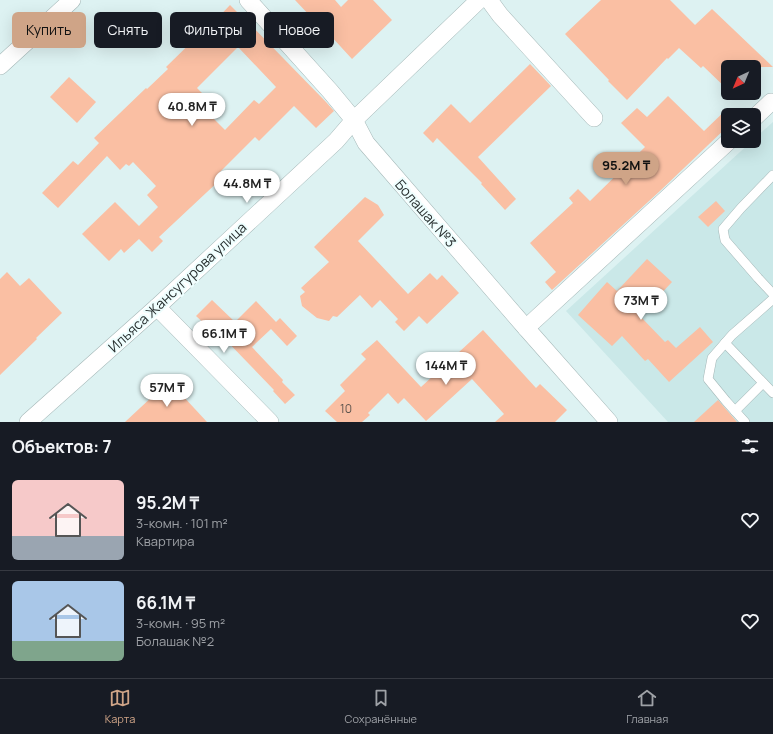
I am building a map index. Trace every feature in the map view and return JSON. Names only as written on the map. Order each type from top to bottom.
[{"type":"street","points":[[0,66],[72,0]]},
{"type":"street","name":"Болашак №3","points":[[248,0],[330,91],[354,120],[366,143],[609,422]]},
{"type":"street","name":"Ильяса Жансугурова улица","points":[[28,422],[157,307],[336,141],[354,120],[479,0]]},
{"type":"street","points":[[489,0],[509,25],[594,118]]},
{"type":"street","points":[[761,111],[771,102]]},
{"type":"street","points":[[526,328],[721,147]]},
{"type":"street","points":[[157,307],[270,422]]},
{"type":"lane","points":[[773,175],[723,229],[725,240],[773,294]]},
{"type":"lane","points":[[746,422],[708,379],[712,358],[732,335],[773,299]]},
{"type":"lane","points":[[725,343],[773,393]]},
{"type":"lane","points":[[735,411],[763,383]]},
{"type":"shaded area","points":[[773,122],[773,422],[668,422],[566,311],[744,148],[761,148],[761,133]]},
{"type":"building","points":[[295,0],[335,0],[341,7],[348,0],[373,0],[392,20],[352,59],[334,39],[334,12],[306,12]]},
{"type":"building","points":[[601,0],[670,0],[695,25],[712,9],[773,67],[761,67],[761,60],[721,60],[721,83],[703,66],[701,68],[679,48],[668,59],[667,58],[627,100],[565,34]]},
{"type":"building","points":[[230,5],[237,12],[223,12]]},
{"type":"building","points":[[256,30],[264,38],[264,48],[273,48],[334,111],[316,128],[294,106],[259,141],[255,137],[218,174],[222,178],[159,237],[163,241],[152,252],[139,239],[124,253],[121,249],[109,261],[82,234],[115,202],[139,226],[158,207],[147,195],[156,186],[133,162],[129,166],[126,164],[120,170],[107,156],[58,208],[42,193],[73,161],[78,165],[99,143],[94,138],[168,69],[166,67],[185,48],[237,48],[197,88],[212,103],[205,110],[225,130],[254,100],[259,104],[276,87],[239,48],[256,48]]},
{"type":"building","points":[[530,64],[551,86],[478,157],[516,199],[505,210],[481,184],[482,183],[437,138],[433,143],[423,133],[451,104],[470,123]]},
{"type":"building","points":[[69,77],[96,102],[77,123],[50,97]]},
{"type":"building","points":[[668,96],[704,131],[721,115],[721,133],[552,290],[545,282],[556,272],[530,243],[573,203],[569,198],[578,189],[590,201],[645,147],[621,123],[637,108],[647,117]]},
{"type":"building","points":[[365,197],[378,205],[384,215],[358,241],[408,294],[430,273],[437,280],[442,275],[459,293],[427,324],[419,316],[404,331],[395,322],[398,319],[380,300],[372,308],[360,295],[337,317],[333,316],[329,321],[317,318],[302,306],[300,296],[305,292],[301,288],[329,262],[314,247]]},
{"type":"building","points":[[716,201],[725,211],[708,227],[698,217]]},
{"type":"building","points":[[647,259],[672,282],[640,316],[665,342],[668,340],[676,348],[700,327],[713,342],[669,382],[648,359],[645,361],[622,336],[612,346],[578,315],[607,282],[617,291]]},
{"type":"building","points":[[7,272],[20,286],[29,278],[62,313],[0,375],[0,279]]},
{"type":"building","points":[[212,300],[235,322],[256,301],[276,322],[280,318],[297,336],[287,346],[271,329],[252,347],[295,395],[285,404],[273,391],[274,390],[219,333],[217,335],[196,316]]},
{"type":"building","points":[[483,330],[536,388],[540,384],[567,410],[555,422],[495,422],[504,414],[472,379],[426,421],[404,398],[398,404],[388,393],[368,413],[370,415],[362,422],[337,422],[325,411],[345,391],[340,385],[366,359],[361,354],[377,340],[421,387]]},
{"type":"building","points":[[169,381],[207,422],[125,422]]},
{"type":"building","points":[[718,400],[737,422],[694,422]]}]
